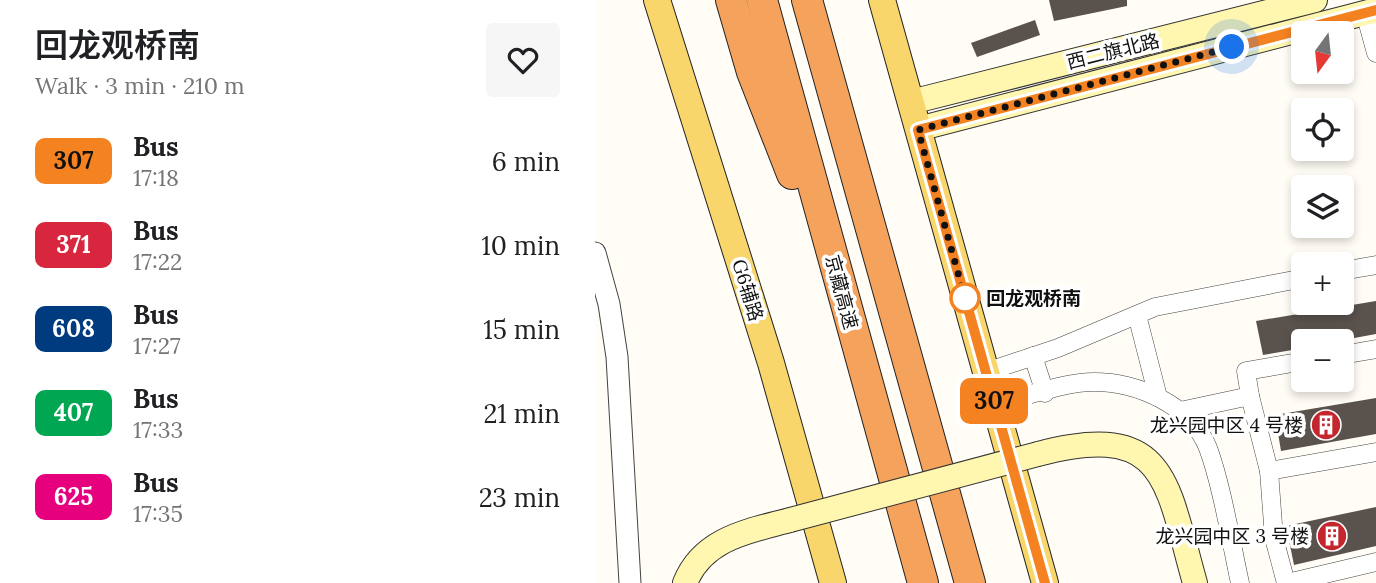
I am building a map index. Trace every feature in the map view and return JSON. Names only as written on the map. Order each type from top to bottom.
[{"type":"highway","points":[[731,0],[753,72],[852,329]]},
{"type":"highway","name":"京藏高速","points":[[762,0],[923,583]]},
{"type":"highway","points":[[807,0],[969,579]]},
{"type":"main road","name":"G6辅路","points":[[657,0],[771,363],[832,583]]},
{"type":"main road","points":[[882,0],[1045,583]]},
{"type":"main road","name":"西二旗北路","points":[[911,102],[1315,0]]},
{"type":"main road","name":"西二旗北路","points":[[918,130],[1371,11]]},
{"type":"main road","points":[[685,583],[701,557],[721,542],[792,526],[1040,459],[1076,444],[1104,442],[1131,449],[1158,472],[1168,490],[1195,583]]},
{"type":"main road","points":[[1040,459],[1100,455],[1136,468],[1157,494],[1183,583]]},
{"type":"main road","points":[[701,583],[712,566],[733,550],[792,526]]},
{"type":"street","points":[[1371,11],[1376,53]]},
{"type":"street","points":[[595,253],[614,330],[630,583]]},
{"type":"street","points":[[1354,269],[1376,265]]},
{"type":"street","points":[[986,372],[1155,307],[1291,281]]},
{"type":"street","points":[[1137,315],[1158,397]]},
{"type":"street","points":[[1354,353],[1376,349]]},
{"type":"street","points":[[1033,356],[1045,393]]},
{"type":"street","points":[[1291,363],[1245,371],[1269,471],[1274,538],[1286,583],[1376,562]]},
{"type":"street","points":[[995,404],[1091,382],[1138,389],[1158,397],[1179,411],[1208,446],[1240,583]]},
{"type":"street","points":[[1179,411],[1250,396]]},
{"type":"street","points":[[1269,471],[1376,452]]},
{"type":"building","points":[[1049,0],[1127,0],[1127,6],[1054,21]]},
{"type":"building","points":[[1035,20],[1040,35],[977,57],[971,43]]},
{"type":"building","points":[[1376,301],[1376,334],[1354,338],[1354,329],[1291,329],[1291,350],[1263,355],[1256,321],[1292,315],[1354,315],[1354,305]]},
{"type":"building","name":"龙兴园中区 4 号楼","points":[[1376,398],[1376,434],[1281,451],[1275,415]]},
{"type":"building","name":"龙兴园中区 3 号楼","points":[[1376,507],[1376,546],[1294,565],[1286,526]]},
{"type":"bus line","name":"307","points":[[1045,583],[918,130],[1376,10]]},
{"type":"place","name":"回龙观桥南","points":[[965,298]]},
{"type":"place","name":"龙兴园中区 4 号楼","points":[[1326,425]]},
{"type":"place","name":"龙兴园中区 3 号楼","points":[[1332,536]]},
{"type":"route","points":[[965,298],[918,130],[1232,47]]}]
